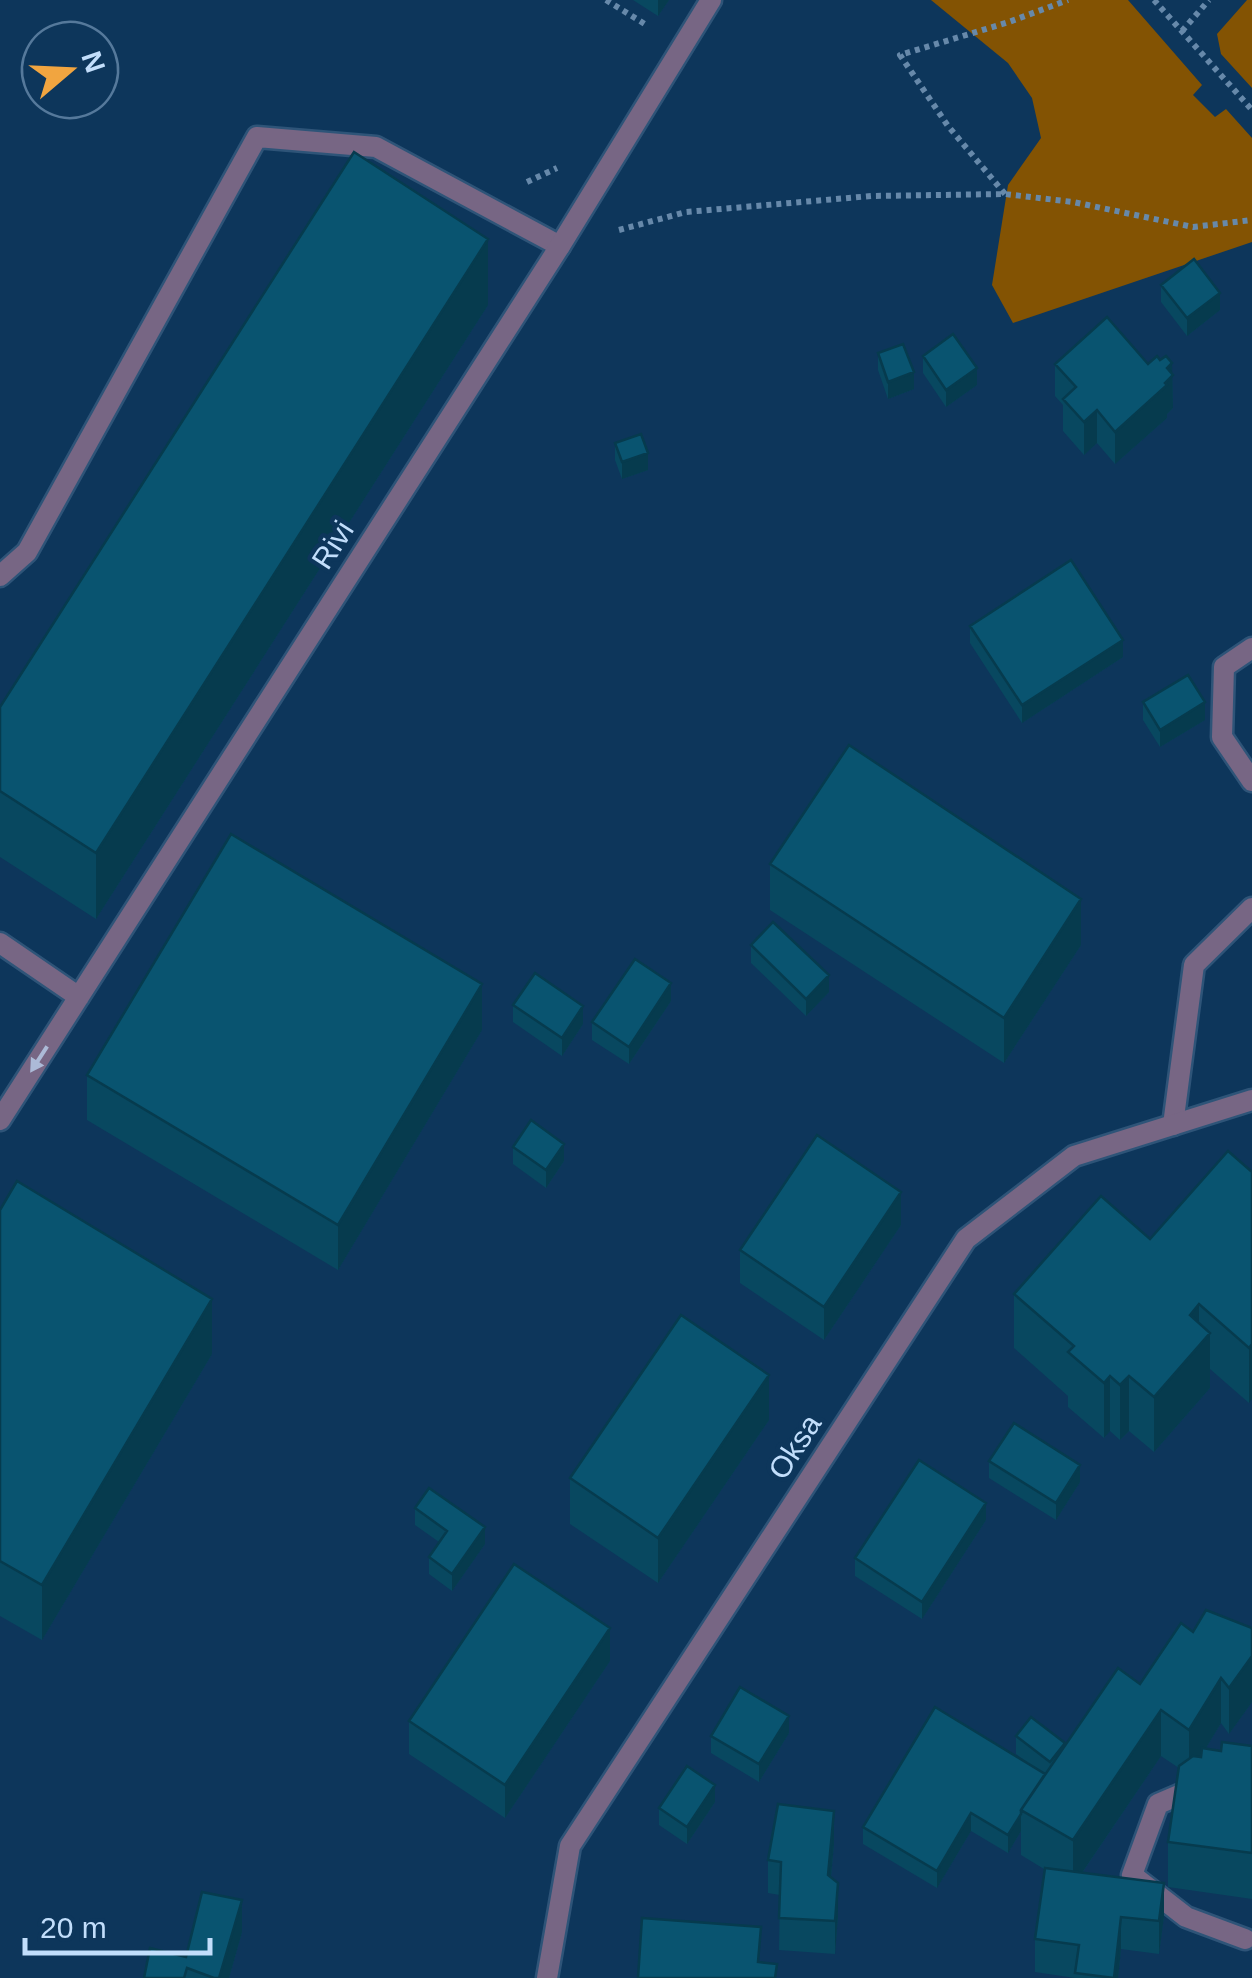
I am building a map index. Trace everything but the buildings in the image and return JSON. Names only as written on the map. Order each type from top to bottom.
[{"type":"street","name":"Rivi","points":[[0,1120],[560,246],[711,0]]},
{"type":"street","points":[[0,576],[27,552],[257,137],[376,147],[560,246]]},
{"type":"street","points":[[1252,648],[1224,667],[1222,737],[1252,781]]},
{"type":"street","points":[[1173,1124],[1194,964],[1252,908]]},
{"type":"street","points":[[0,943],[79,998]]},
{"type":"street","name":"Oksa","points":[[547,1978],[570,1846],[966,1239],[1074,1156],[1252,1100]]},
{"type":"street","points":[[1210,1781],[1158,1804],[1132,1875],[1186,1917],[1245,1939]]},
{"type":"path","points":[[1005,194],[948,126],[900,55],[1068,0]]},
{"type":"path","points":[[1154,0],[1252,110]]},
{"type":"path","points":[[1182,31],[1210,0]]},
{"type":"path","points":[[560,246],[686,212],[872,196],[1005,194],[1073,202],[1193,227],[1252,220]]},
{"type":"shaded area","points":[[931,0],[1128,0],[1202,85],[1193,95],[1215,117],[1226,109],[1252,138],[1252,242],[1013,323],[992,285],[1008,185],[1041,138],[1032,98],[1008,63]]},
{"type":"shaded area","points":[[1247,0],[1252,0],[1252,88],[1221,54],[1217,34]]}]
